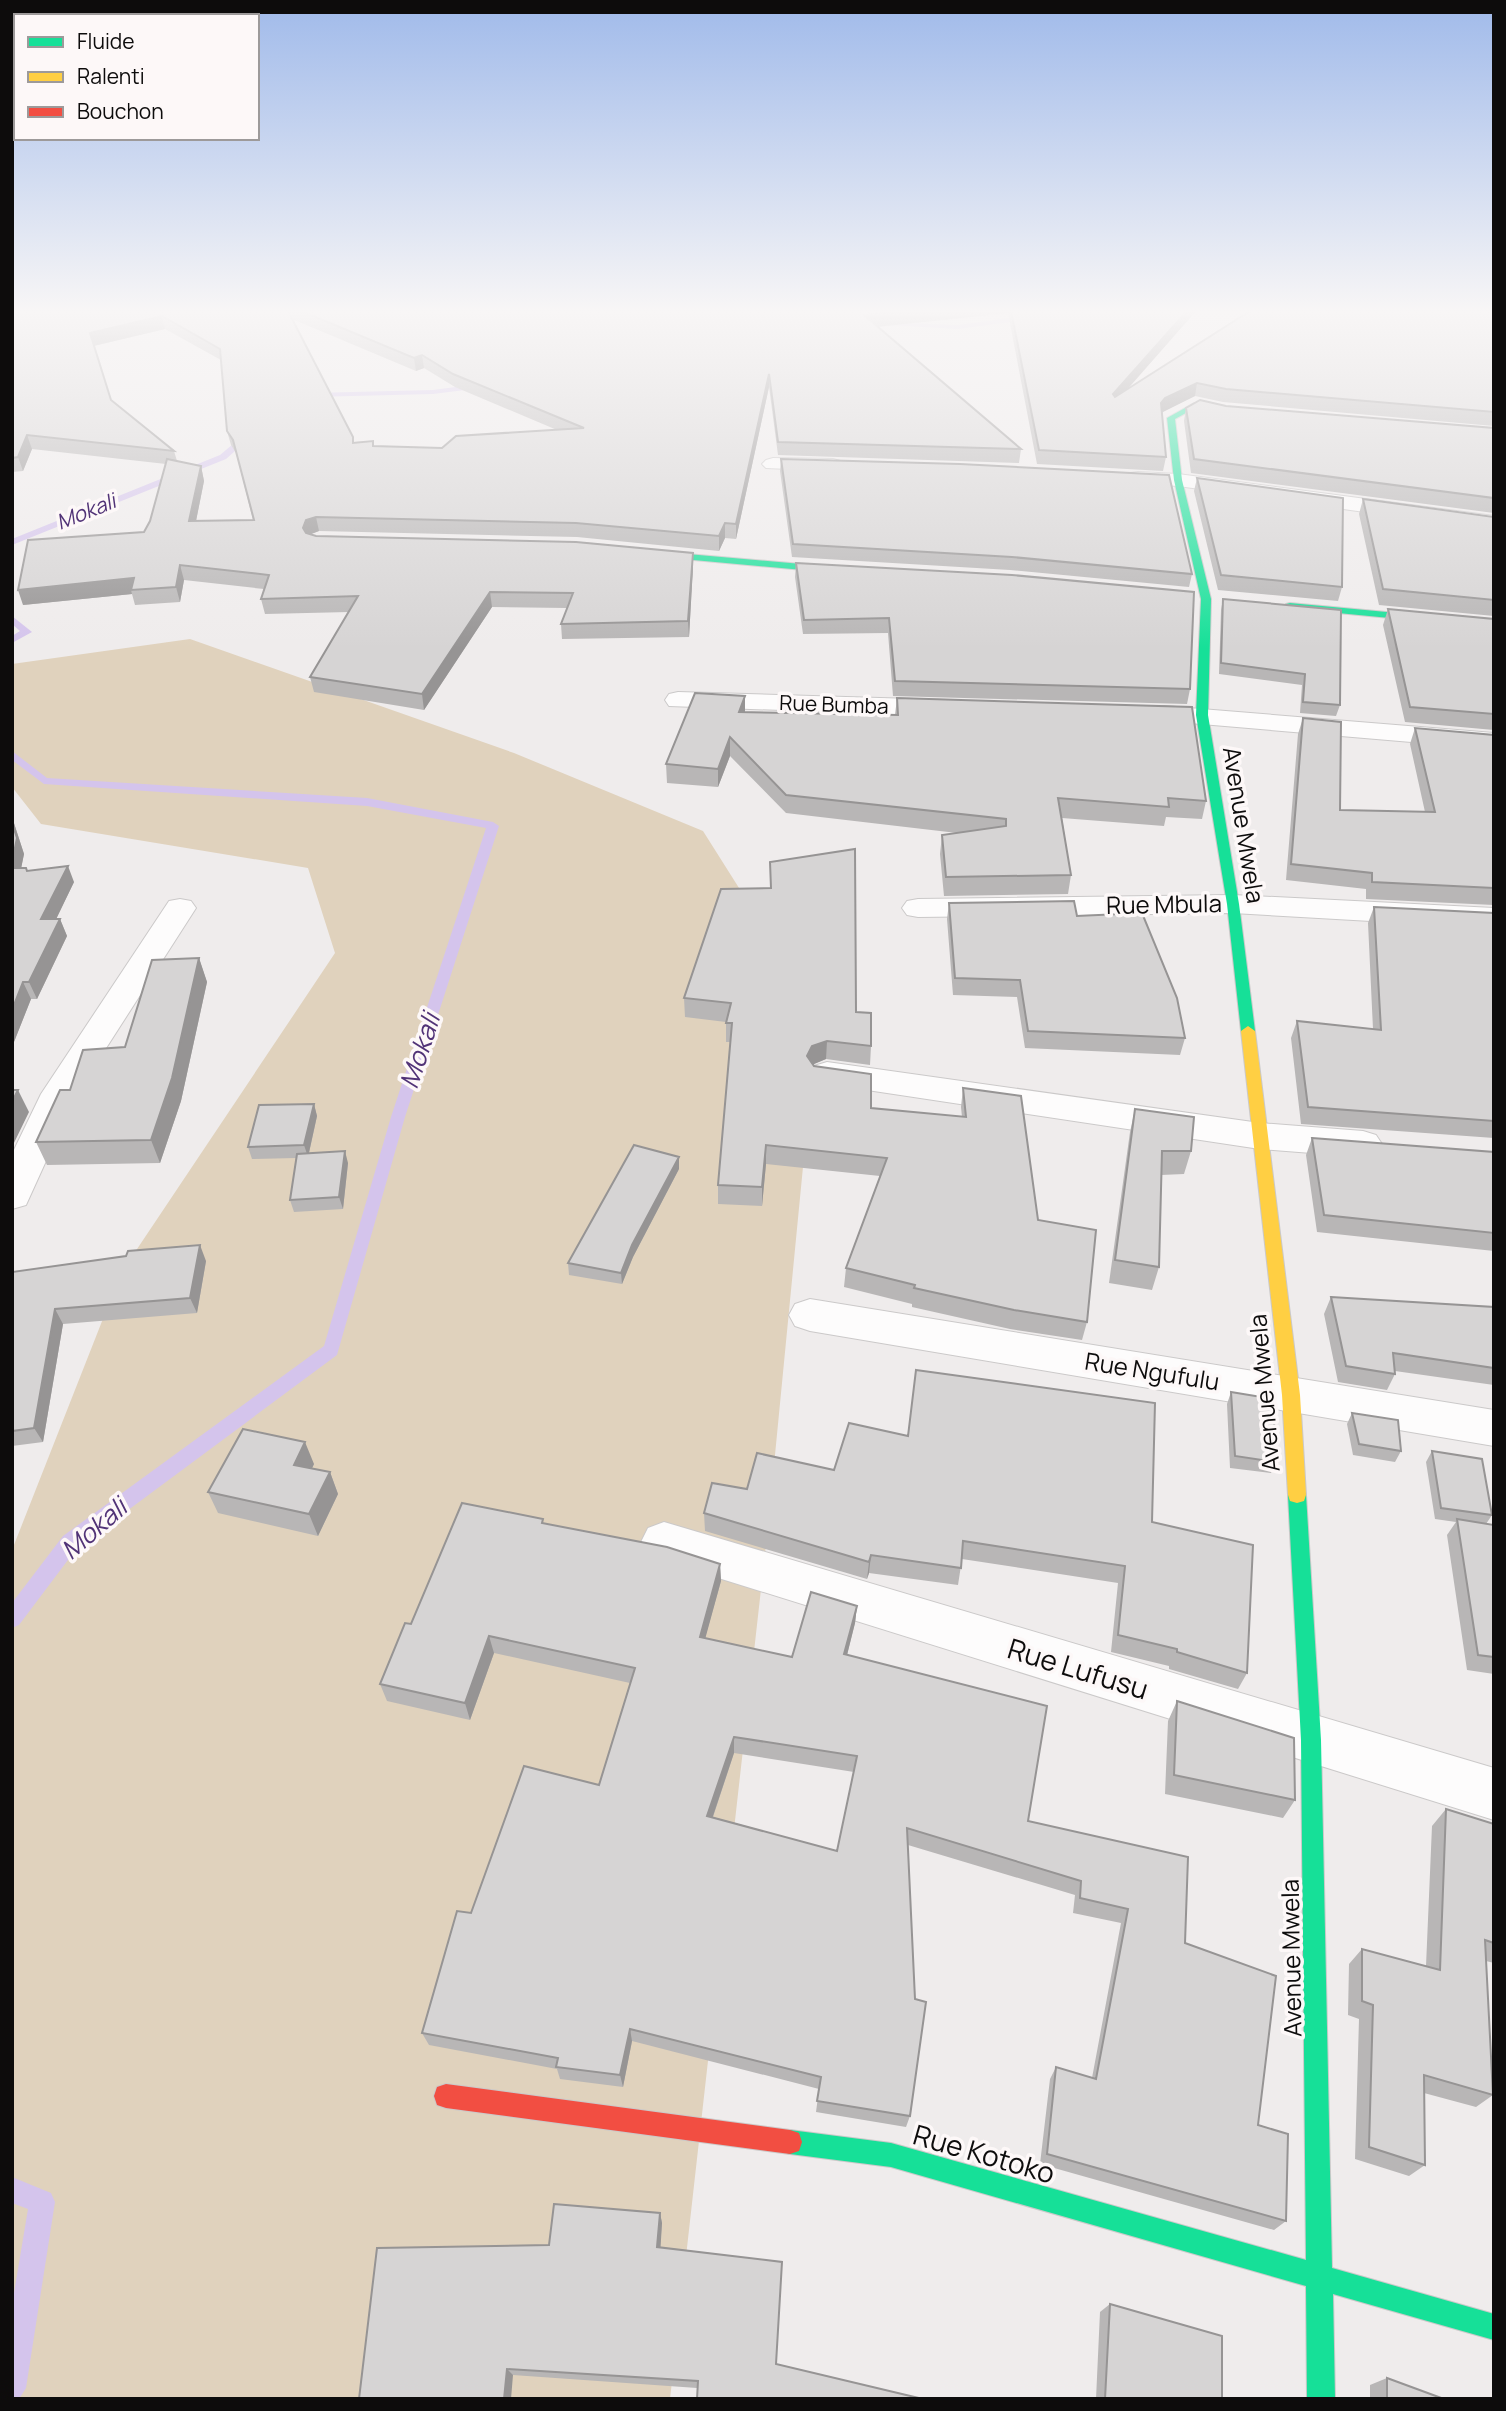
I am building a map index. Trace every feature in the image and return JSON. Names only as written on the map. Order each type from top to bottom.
[{"type":"street","name":"Avenue Mwela","points":[[1172,424],[1178,481],[1206,599],[1202,715],[1233,904],[1291,1395],[1311,1740],[1321,2399]]},
{"type":"street","points":[[773,464],[852,465]]},
{"type":"street","points":[[1112,476],[1178,481],[1494,523]]},
{"type":"street","points":[[619,551],[866,572]]},
{"type":"street","points":[[1274,605],[1494,625]]},
{"type":"street","name":"Rue Bumba","points":[[678,700],[975,709]]},
{"type":"street","points":[[1136,713],[1202,715],[1494,741]]},
{"type":"street","name":"Rue Mbula","points":[[918,908],[1233,904],[1494,918]]},
{"type":"street","points":[[12,1195],[59,1094],[180,908]]},
{"type":"street","points":[[827,1074],[1260,1136],[1397,1147]]},
{"type":"street","name":"Rue Ngufulu","points":[[810,1315],[1494,1428]]},
{"type":"street","name":"Rue Lufusu","points":[[664,1542],[1494,1794]]},
{"type":"street","name":"Rue Kotoko","points":[[446,2096],[891,2155],[1494,2327]]},
{"type":"shaded area","points":[[190,639],[514,753],[703,831],[784,959],[806,1136],[768,1527],[670,2399],[12,2399],[12,1550],[121,1273],[335,953],[308,868],[41,824],[12,787],[12,664]]},
{"type":"building","points":[[12,424],[140,424],[174,451],[27,435],[18,457],[12,458]]},
{"type":"building","points":[[226,424],[346,424],[353,443],[373,441],[373,446],[442,448],[456,436],[584,428],[573,424],[758,424],[736,524],[725,523],[719,536],[576,523],[316,517],[306,520],[303,528],[306,533],[316,536],[576,542],[693,553],[688,621],[561,624],[573,593],[490,592],[422,694],[310,677],[358,596],[261,599],[269,575],[180,565],[176,587],[131,590],[134,578],[18,590],[28,540],[144,532],[150,521],[167,459],[201,466],[189,521],[254,520],[233,440],[227,431]]},
{"type":"building","points":[[776,424],[991,424],[1021,449],[778,442]]},
{"type":"building","points":[[1034,424],[1163,424],[1166,457],[1039,450]]},
{"type":"building","points":[[1188,424],[1439,424],[1494,428],[1494,498],[1194,459]]},
{"type":"building","points":[[781,459],[960,464],[1169,475],[1192,574],[1012,557],[793,544]]},
{"type":"building","points":[[1197,478],[1343,498],[1342,587],[1221,575]]},
{"type":"building","points":[[1363,499],[1494,517],[1494,600],[1383,589]]},
{"type":"building","points":[[796,563],[1012,575],[1194,592],[1190,689],[895,681],[889,618],[804,620]]},
{"type":"building","points":[[1223,599],[1341,610],[1340,705],[1303,702],[1305,674],[1221,663]]},
{"type":"building","points":[[1388,609],[1494,619],[1494,714],[1410,707]]},
{"type":"building","points":[[695,693],[745,696],[739,712],[898,715],[897,698],[1192,707],[1206,801],[1168,798],[1169,807],[1058,798],[1071,875],[946,877],[942,835],[1006,826],[1006,819],[786,795],[730,737],[718,769],[666,764]]},
{"type":"building","points":[[1303,718],[1341,722],[1340,810],[1435,812],[1415,728],[1494,735],[1494,888],[1372,882],[1372,873],[1291,864]]},
{"type":"building","points":[[12,823],[17,838],[12,862]]},
{"type":"building","points":[[855,849],[856,1012],[871,1013],[871,1046],[827,1041],[812,1046],[807,1056],[814,1066],[871,1074],[871,1108],[966,1117],[963,1088],[1021,1096],[1038,1220],[1096,1230],[1087,1322],[1014,1310],[914,1288],[915,1285],[846,1268],[887,1158],[766,1145],[762,1187],[718,1185],[732,1023],[726,1023],[731,1003],[684,998],[721,889],[771,888],[770,862]]},
{"type":"building","points":[[68,866],[41,919],[60,919],[29,982],[23,982],[12,1010],[12,868],[26,868],[27,871]]},
{"type":"building","points":[[1074,901],[1077,916],[1142,913],[1177,998],[1185,1038],[1028,1031],[1020,980],[955,978],[949,903]]},
{"type":"building","points":[[1374,907],[1494,913],[1494,1121],[1308,1107],[1297,1021],[1381,1030]]},
{"type":"building","points":[[199,958],[172,1078],[151,1140],[36,1142],[60,1090],[70,1090],[83,1050],[125,1047],[152,960]]},
{"type":"building","points":[[12,1090],[18,1090],[12,1102]]},
{"type":"building","points":[[314,1104],[304,1145],[248,1147],[259,1105]]},
{"type":"building","points":[[1135,1109],[1194,1117],[1191,1151],[1162,1151],[1159,1267],[1115,1260]]},
{"type":"building","points":[[1312,1138],[1494,1152],[1494,1233],[1324,1215]]},
{"type":"building","points":[[634,1145],[679,1157],[632,1245],[621,1273],[568,1263]]},
{"type":"building","points":[[345,1151],[339,1197],[290,1200],[297,1154]]},
{"type":"building","points":[[200,1245],[190,1298],[55,1309],[34,1428],[12,1431],[12,1272],[126,1256],[128,1251]]},
{"type":"building","points":[[1331,1297],[1494,1307],[1494,1368],[1393,1353],[1395,1374],[1346,1366]]},
{"type":"building","points":[[916,1370],[1155,1403],[1152,1522],[1253,1545],[1247,1673],[1177,1652],[1177,1649],[1118,1635],[1125,1566],[963,1541],[961,1568],[871,1555],[869,1562],[704,1513],[712,1483],[747,1489],[757,1453],[834,1470],[849,1423],[908,1436]]},
{"type":"building","points":[[1231,1392],[1273,1399],[1276,1462],[1235,1456]]},
{"type":"building","points":[[1352,1413],[1398,1420],[1401,1451],[1359,1444]]},
{"type":"building","points":[[243,1429],[305,1442],[294,1465],[330,1472],[309,1514],[208,1492]]},
{"type":"building","points":[[1432,1451],[1482,1459],[1492,1515],[1441,1508]]},
{"type":"building","points":[[462,1503],[543,1519],[542,1523],[667,1547],[720,1564],[700,1637],[792,1657],[811,1592],[857,1606],[844,1654],[1047,1706],[1028,1821],[1188,1857],[1185,1943],[1276,1976],[1258,2125],[1288,2134],[1286,2221],[1047,2154],[1056,2067],[1096,2079],[1128,1909],[1080,1898],[1081,1881],[907,1828],[915,1999],[926,2002],[910,2116],[817,2101],[821,2077],[630,2029],[620,2075],[556,2067],[558,2058],[422,2033],[457,1911],[471,1913],[524,1766],[599,1785],[635,1668],[489,1636],[465,1703],[380,1684],[405,1623],[411,1624]],"holes":[[[734,1737],[857,1756],[837,1851],[707,1816]]]},
{"type":"building","points":[[1457,1519],[1494,1525],[1494,1657],[1478,1655]]},
{"type":"building","points":[[1177,1701],[1294,1738],[1295,1800],[1174,1775]]},
{"type":"building","points":[[1446,1809],[1494,1824],[1494,1943],[1485,1940],[1493,2095],[1424,2075],[1425,2165],[1369,2147],[1373,2005],[1362,2001],[1362,1949],[1440,1970]]},
{"type":"building","points":[[554,2204],[660,2213],[657,2247],[782,2262],[776,2364],[923,2399],[697,2399],[698,2381],[507,2369],[504,2399],[359,2399],[377,2248],[549,2245]]},
{"type":"building","points":[[1110,2304],[1222,2336],[1222,2399],[1105,2399]]},
{"type":"building","points":[[1387,2378],[1444,2399],[1387,2399]]},
{"type":"waterway","name":"Mokali","points":[[12,542],[223,457],[248,436]]},
{"type":"waterway","name":"Mokali","points":[[12,619],[27,632],[12,640]]},
{"type":"waterway","name":"Mokali","points":[[12,754],[44,781],[367,802],[493,826],[398,1117],[331,1350],[70,1542],[12,1619]]},
{"type":"waterway","name":"Mokali","points":[[12,2190],[42,2202],[12,2388]]},
{"type":"traffic: fast","points":[[1172,424],[1178,480],[1206,599],[1202,715],[1233,904],[1248,1031]]},
{"type":"traffic: fast","points":[[642,553],[847,571]]},
{"type":"traffic: fast","points":[[1290,606],[1494,625]]},
{"type":"traffic: fast","points":[[1297,1495],[1311,1740],[1321,2399]]},
{"type":"traffic: fast","points":[[790,2142],[891,2155],[1494,2327]]},
{"type":"traffic: slow","points":[[1248,1031],[1291,1395],[1297,1495]]},
{"type":"traffic: jam","points":[[446,2096],[790,2142]]}]
